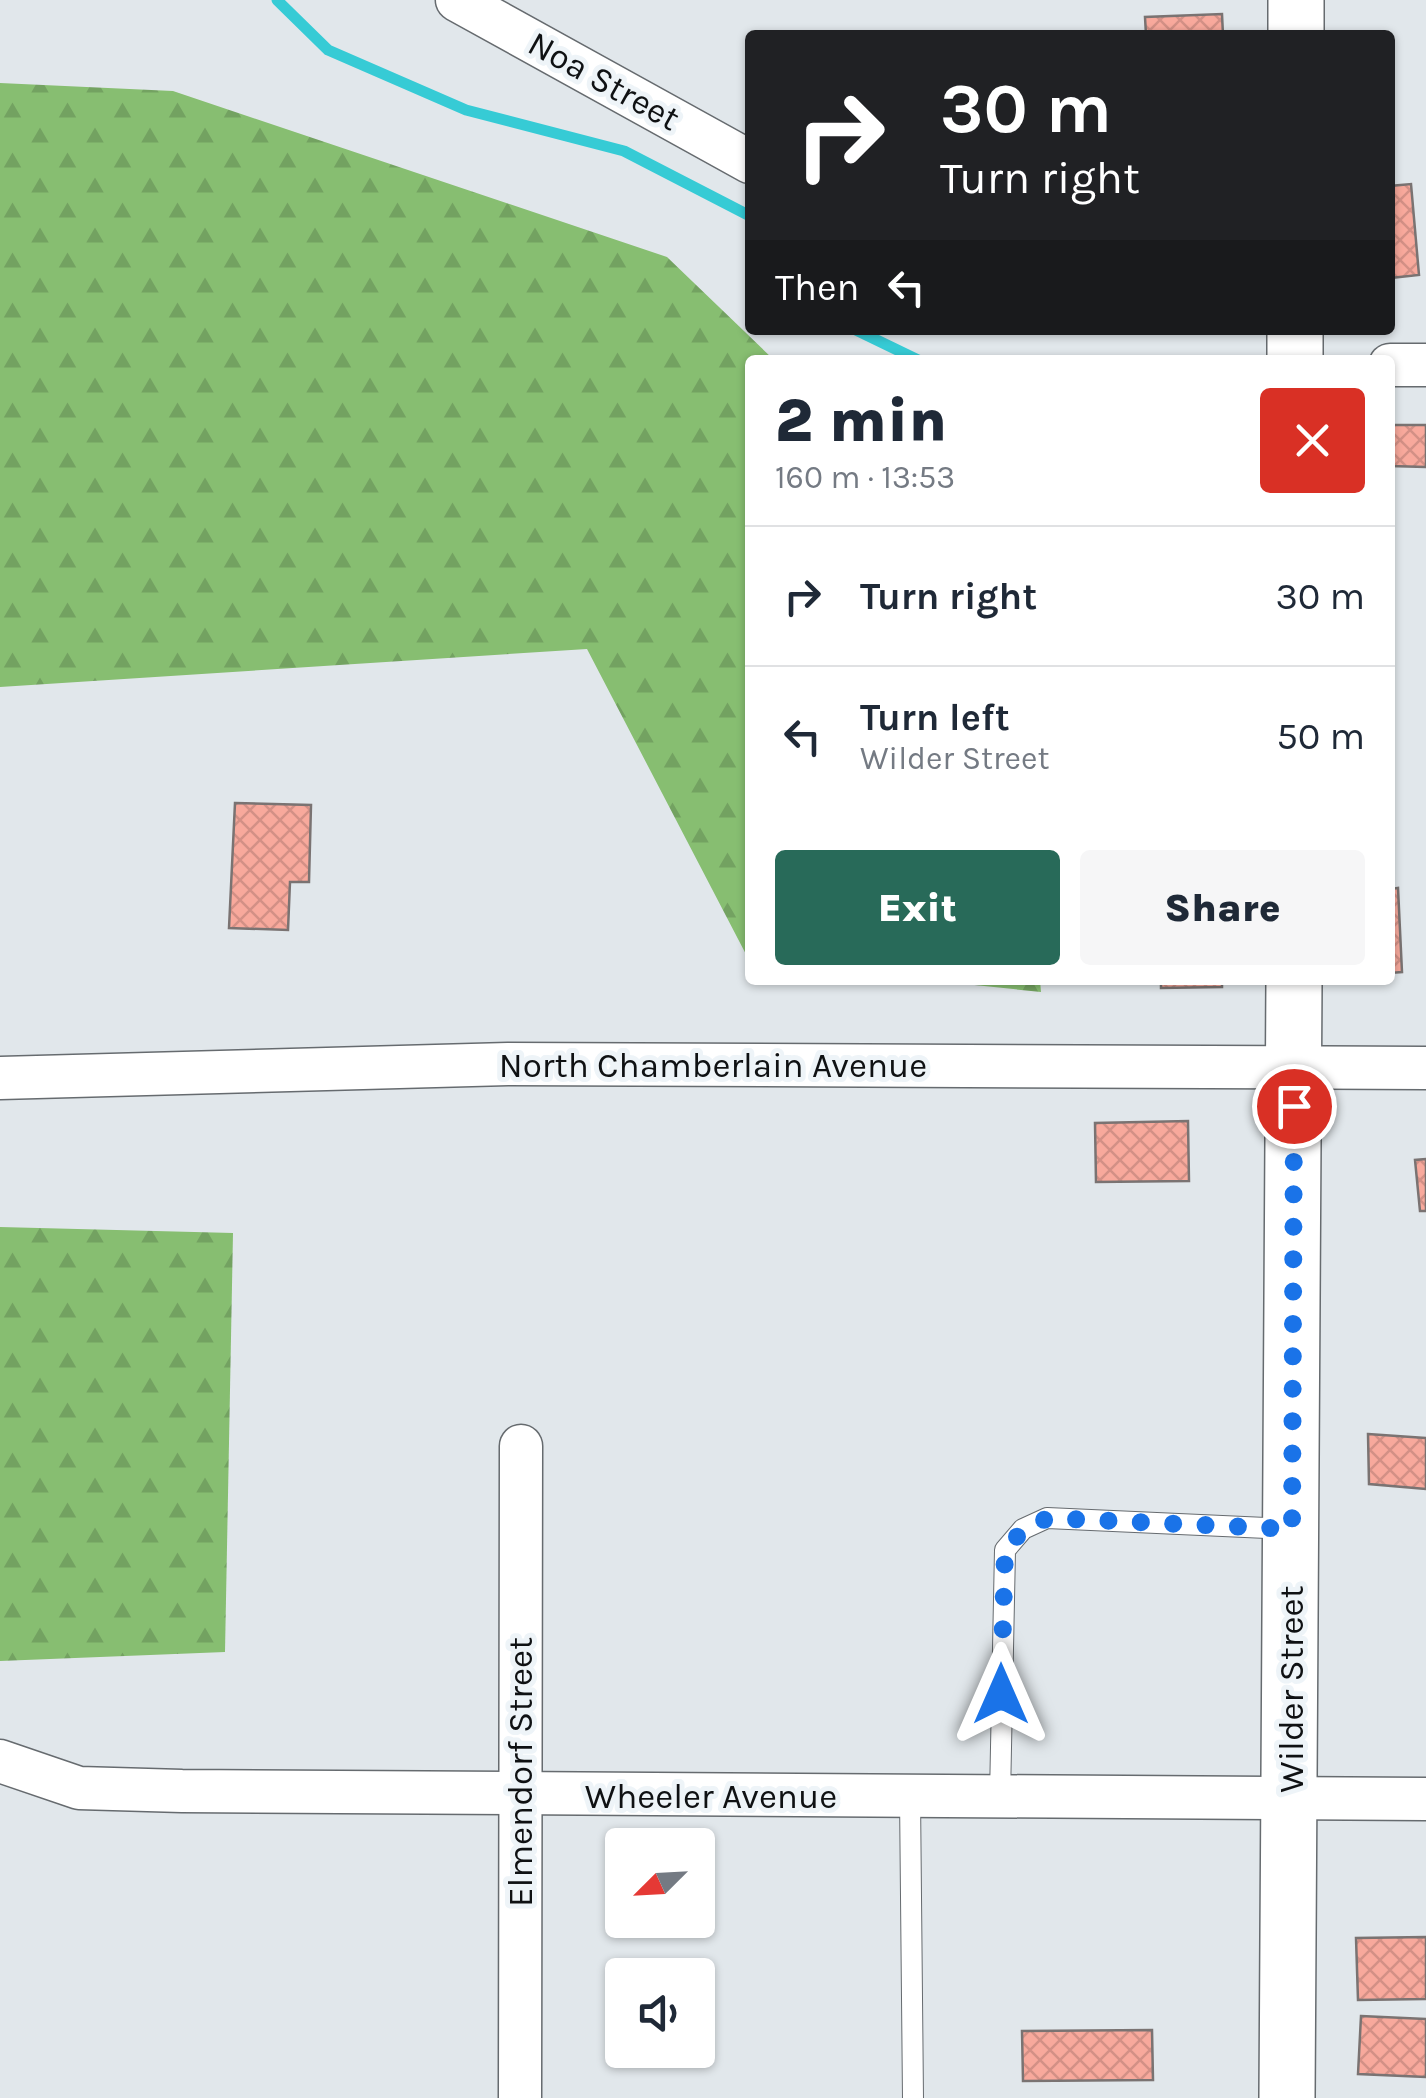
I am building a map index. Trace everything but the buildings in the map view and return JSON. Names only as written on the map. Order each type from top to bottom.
[{"type":"street","name":"Noa Street","points":[[457,0],[745,159]]},
{"type":"street","points":[[1296,0],[1296,30]]},
{"type":"street","points":[[1395,365],[1426,366]]},
{"type":"street","name":"Wilder Street","points":[[1287,2098],[1294,985]]},
{"type":"street","name":"North Chamberlain Avenue","points":[[0,1078],[508,1064],[1426,1068]]},
{"type":"street","name":"Elmendorf Street","points":[[520,2098],[521,1446]]},
{"type":"street","name":"Wheeler Avenue","points":[[0,1762],[79,1788],[520,1795],[1426,1799]]},
{"type":"lane","points":[[1000,1797],[1005,1550],[1023,1530],[1048,1518],[1292,1529]]},
{"type":"lane","points":[[910,1796],[912,2098]]},
{"type":"green space","points":[[0,83],[173,91],[667,257],[769,355],[745,355],[745,952],[587,649],[0,687]]},
{"type":"green space","points":[[974,985],[1040,985],[1041,992]]},
{"type":"green space","points":[[0,1227],[233,1233],[225,1652],[0,1661]]},
{"type":"waterway","points":[[277,0],[328,50],[466,110],[624,151],[745,213]]},
{"type":"waterway","points":[[866,335],[908,355]]},
{"type":"route","points":[[1001,1694],[1005,1550],[1023,1530],[1048,1518],[1292,1529],[1294,1106]]}]
